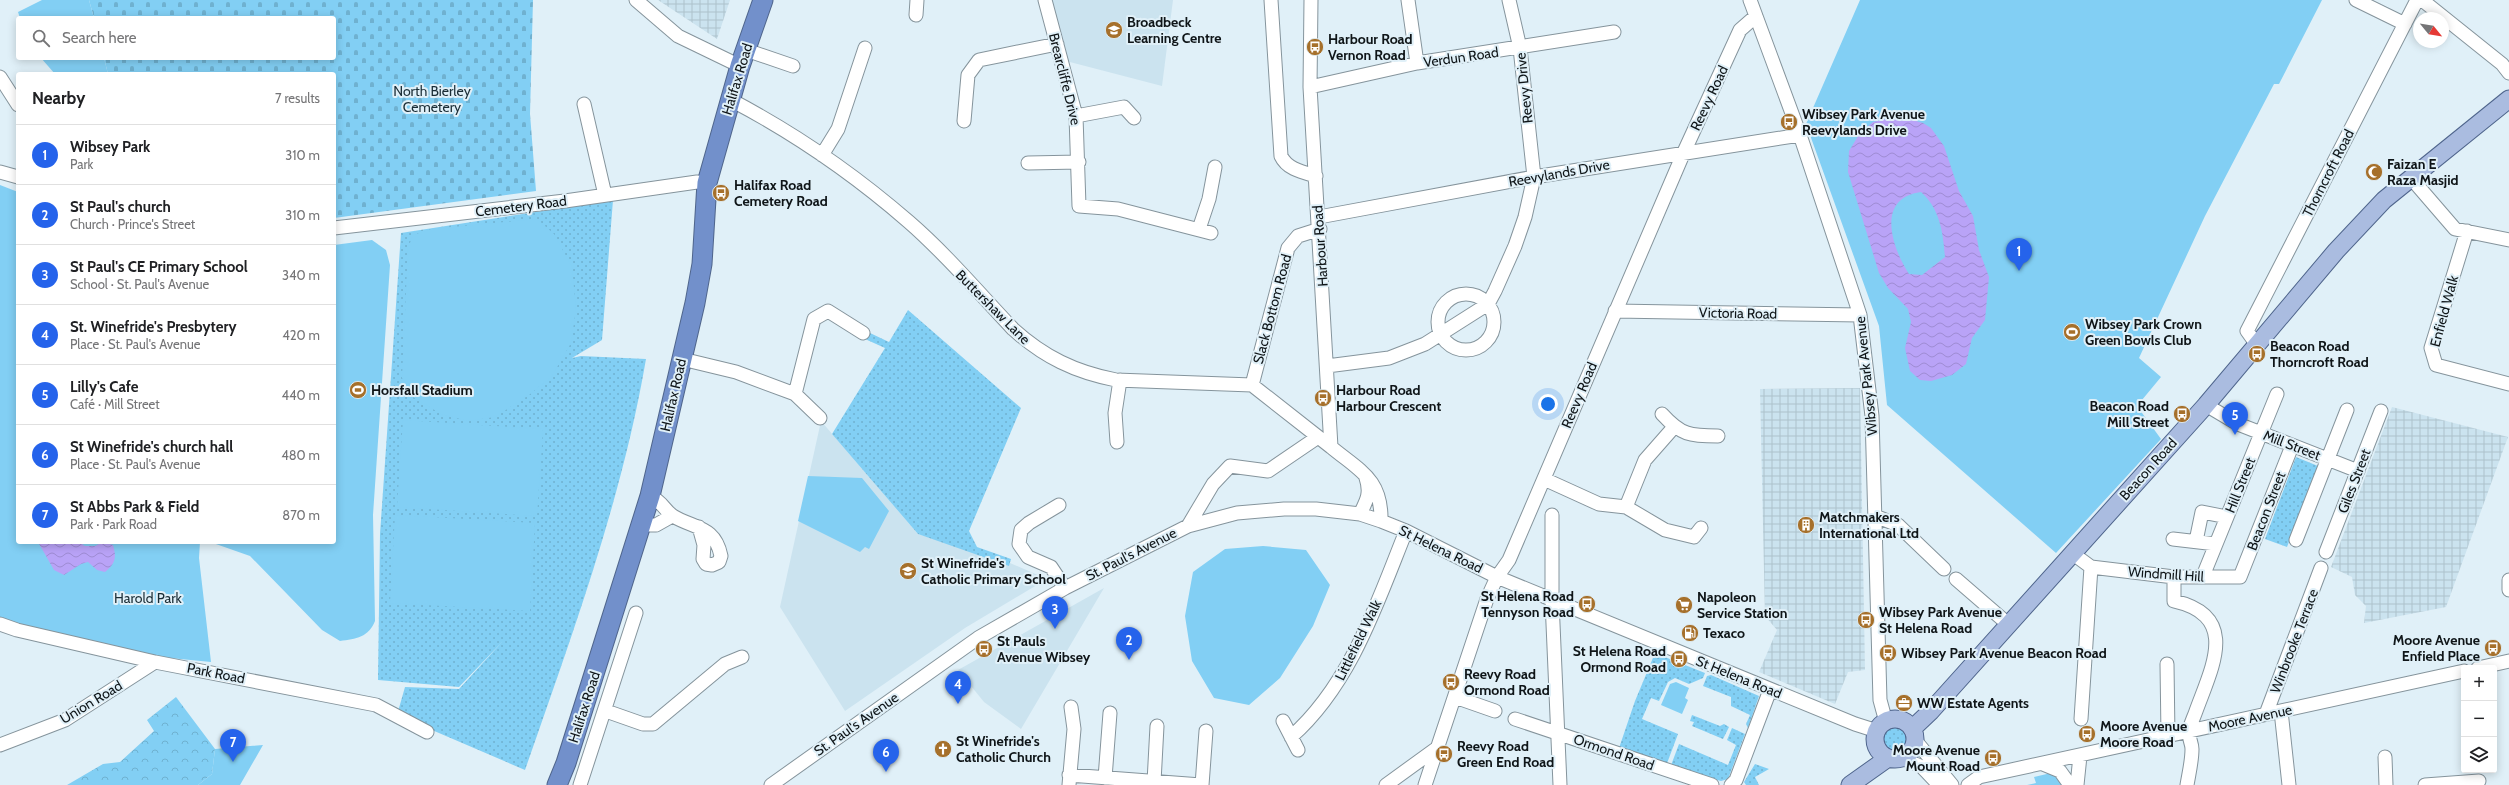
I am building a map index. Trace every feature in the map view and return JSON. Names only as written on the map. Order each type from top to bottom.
[{"type":"highway","name":"Halifax Road","points":[[557,785],[596,668],[650,496],[682,360],[702,264],[707,183],[730,100],[763,0]]},
{"type":"main road","name":"Beacon Road","points":[[1913,735],[2008,624],[2206,405],[2336,251],[2384,200],[2509,99]]},
{"type":"main road","points":[[1850,785],[1895,758],[1910,752],[1913,735],[1900,720],[1882,726],[1875,741],[1877,748],[1895,758]]},
{"type":"street","points":[[636,0],[678,36],[743,58],[793,66]]},
{"type":"street","points":[[916,15],[917,0]]},
{"type":"street","name":"Brearcliffe Drive","points":[[1045,0],[1076,116],[1079,162],[1079,206],[1118,209],[1205,231],[1215,167]]},
{"type":"street","points":[[1271,0],[1281,156],[1284,162],[1290,167],[1316,176]]},
{"type":"street","name":"Harbour Road","points":[[1311,0],[1310,87],[1331,447]]},
{"type":"street","points":[[1408,0],[1417,63]]},
{"type":"street","name":"Reevy Drive","points":[[1488,304],[1515,246],[1525,217],[1534,177],[1520,48],[1509,0]]},
{"type":"street","name":"Wibsey Park Avenue","points":[[1750,0],[1800,135],[1860,315],[1872,416],[1882,726]]},
{"type":"street","points":[[2356,0],[2405,24]]},
{"type":"street","name":"Thorncroft Road","points":[[2257,345],[2247,331],[2417,0]]},
{"type":"street","points":[[2422,0],[2502,64],[2509,73]]},
{"type":"street","name":"Reevy Road","points":[[1425,785],[1487,599],[1497,577],[1508,560],[1684,152],[1740,30],[1756,16]]},
{"type":"street","name":"Verdun Road","points":[[1310,87],[1417,63],[1614,32]]},
{"type":"street","points":[[964,121],[968,75],[979,60],[1057,44]]},
{"type":"street","points":[[822,156],[838,129],[866,48]]},
{"type":"street","points":[[0,77],[16,102]]},
{"type":"street","name":"Buttershaw Lane","points":[[730,100],[822,156],[862,183],[910,223],[1031,345],[1068,367],[1120,380],[1252,385]]},
{"type":"street","points":[[584,104],[605,195]]},
{"type":"street","points":[[1076,116],[1124,107],[1134,118]]},
{"type":"street","name":"Reevylands Drive","points":[[1319,223],[1534,177],[1684,152],[1800,135]]},
{"type":"street","points":[[1028,163],[1079,162]]},
{"type":"street","points":[[0,172],[16,176]]},
{"type":"street","points":[[2411,178],[2455,229],[2509,240]]},
{"type":"street","name":"Cemetery Road","points":[[336,228],[605,195],[697,182],[707,183]]},
{"type":"street","name":"Slack Bottom Road","points":[[1252,385],[1288,248],[1298,236],[1319,223]]},
{"type":"street","name":"Enfield Walk","points":[[2467,231],[2431,348],[2436,365],[2509,384]]},
{"type":"street","points":[[1464,294],[1472,295],[1488,304],[1495,322],[1489,340],[1482,346],[1463,350],[1450,345],[1441,334],[1439,317],[1448,301],[1464,294]]},
{"type":"street","points":[[1327,366],[1389,358],[1425,344],[1488,304]]},
{"type":"street","points":[[795,394],[814,319],[828,311],[863,333]]},
{"type":"street","name":"Victoria Road","points":[[1615,311],[1860,315]]},
{"type":"street","points":[[682,360],[736,372],[795,394],[820,418]]},
{"type":"street","points":[[1117,442],[1115,413],[1120,380]]},
{"type":"street","points":[[1252,385],[1331,447],[1374,484],[1379,496],[1381,521]]},
{"type":"street","name":"Hill Street","points":[[2203,576],[2277,394]]},
{"type":"street","name":"Mill Street","points":[[2206,405],[2238,424],[2358,471]]},
{"type":"street","points":[[2296,540],[2347,410]]},
{"type":"street","name":"Giles Street","points":[[2326,552],[2381,411]]},
{"type":"street","points":[[1662,414],[1674,427],[1683,433],[1697,436],[1718,436]]},
{"type":"street","points":[[1626,507],[1645,460],[1674,427]]},
{"type":"street","points":[[1188,526],[1213,484],[1230,466],[1268,471],[1318,437]]},
{"type":"street","name":"Beacon Street","points":[[2240,577],[2292,446]]},
{"type":"street","points":[[1360,514],[1368,498],[1370,489],[1366,476]]},
{"type":"street","points":[[1544,479],[1599,504],[1626,507],[1665,530],[1694,537],[1701,528]]},
{"type":"street","points":[[650,496],[663,504],[672,516],[700,527]]},
{"type":"street","points":[[1059,505],[1029,523],[1021,530],[1019,544],[1028,557],[1051,567],[1065,588]]},
{"type":"street","name":"St. Paul's Avenue","points":[[771,785],[978,638],[1065,588],[1188,526],[1237,513],[1284,509],[1316,509],[1360,514]]},
{"type":"street","points":[[2196,541],[2202,512],[2227,517]]},
{"type":"street","name":"St Helena Road","points":[[1360,514],[1406,531],[1497,577],[1552,601],[1770,690],[1882,726]]},
{"type":"street","points":[[1552,515],[1552,601],[1560,785]]},
{"type":"street","points":[[641,525],[656,525],[672,516]]},
{"type":"street","points":[[1875,516],[1898,525],[1944,569]]},
{"type":"street","name":"Littlefield Walk","points":[[1292,737],[1308,722],[1334,688],[1372,617],[1406,531]]},
{"type":"street","points":[[2173,539],[2216,544]]},
{"type":"street","points":[[2072,553],[2091,567],[2081,719]]},
{"type":"street","name":"Windmill Hill","points":[[2091,567],[2174,577],[2240,577]]},
{"type":"street","name":"Winbrooke Terrace","points":[[2266,714],[2321,568]]},
{"type":"street","points":[[2174,577],[2174,601],[2192,605],[2205,614],[2214,627],[2217,642],[2214,660],[2189,732],[2192,748],[2186,785]]},
{"type":"street","points":[[1956,579],[2008,624]]},
{"type":"street","points":[[2509,580],[2509,590]]},
{"type":"street","points":[[580,785],[606,711],[636,612]]},
{"type":"street","name":"Park Road","points":[[0,624],[17,630],[155,662],[376,705],[427,732]]},
{"type":"street","points":[[606,711],[643,724],[653,724],[725,664],[742,657]]},
{"type":"street","points":[[2491,665],[2509,661]]},
{"type":"street","name":"Union Road","points":[[0,745],[65,720],[155,662]]},
{"type":"street","points":[[2167,664],[2168,736]]},
{"type":"street","points":[[596,668],[617,675]]},
{"type":"street","name":"Moore Avenue","points":[[1968,785],[1979,777],[2461,672]]},
{"type":"street","points":[[1731,785],[1736,780],[1770,690]]},
{"type":"street","points":[[1455,697],[1495,711]]},
{"type":"street","points":[[1070,707],[1074,729],[1069,780],[1105,778],[1202,785],[1206,731]]},
{"type":"street","points":[[2280,712],[2289,785]]},
{"type":"street","points":[[1105,778],[1110,713]]},
{"type":"street","name":"Ormond Road","points":[[1516,719],[1694,782],[1712,785]]},
{"type":"street","points":[[1284,721],[1298,750]]},
{"type":"street","points":[[1154,782],[1158,726]]},
{"type":"street","points":[[1913,735],[1952,785]]},
{"type":"street","points":[[1386,785],[1437,748]]},
{"type":"street","points":[[2077,785],[2080,756]]},
{"type":"street","points":[[2385,757],[2386,785]]},
{"type":"street","points":[[1895,758],[1922,767],[1939,785]]},
{"type":"street","points":[[2043,764],[2060,771],[2070,785]]},
{"type":"street","points":[[2425,785],[2478,779]]},
{"type":"shaded area","points":[[658,0],[730,0],[717,39]]},
{"type":"shaded area","name":"Broadbeck Learning Centre","points":[[1052,0],[1173,0],[1162,86],[1066,61]]},
{"type":"shaded area","points":[[1860,388],[1865,670],[1848,672],[1835,704],[1759,672],[1777,630],[1765,616],[1760,389]]},
{"type":"shaded area","points":[[2392,407],[2508,437],[2446,607],[2364,623],[2366,606],[2355,595],[2352,577],[2331,567]]},
{"type":"shaded area","name":"St Winefride's Catholic Primary School","points":[[821,421],[918,534],[1010,563],[1047,579],[965,628],[845,711],[780,607]]},
{"type":"shaded area","points":[[1104,588],[1021,729],[984,702],[958,670]]},
{"type":"green space","points":[[42,0],[89,0],[93,16],[19,16],[18,12]]},
{"type":"green space","name":"North Bierley Cemetery","points":[[89,0],[533,0],[530,114],[536,191],[336,218],[336,72],[108,72],[104,60],[336,60],[336,16],[93,16]]},
{"type":"green space","points":[[1860,0],[2322,0],[2279,84],[2274,84],[2205,216],[2139,358],[2161,377],[2137,406],[2161,439],[2056,553],[1887,405],[1879,326],[1806,124]]},
{"type":"green space","points":[[43,60],[104,60],[108,72],[53,72]]},
{"type":"green space","name":"Harold Park","points":[[0,185],[16,191],[16,544],[200,544],[199,558],[211,662],[160,657],[17,623],[0,617]]},
{"type":"green space","points":[[613,200],[602,340],[572,358],[581,356],[646,359],[624,464],[610,515],[578,618],[525,770],[397,715],[405,687],[459,689],[503,641],[459,687],[378,680],[380,534],[401,233]]},
{"type":"green space","points":[[537,219],[554,234],[572,267],[576,309],[571,343],[552,376],[529,395],[495,417],[468,421],[441,414],[413,397],[402,378],[408,248],[413,235],[431,229]]},
{"type":"green space","name":"Horsfall Stadium","points":[[372,240],[386,250],[390,265],[373,515],[375,621],[366,634],[357,638],[340,641],[322,630],[250,556],[216,544],[336,544],[336,245]]},
{"type":"green space","points":[[908,310],[1021,408],[969,531],[977,547],[1011,559],[1009,566],[918,534],[832,434],[885,348],[865,339],[870,333],[889,342]]},
{"type":"green space","points":[[403,420],[543,429],[537,516],[397,507]]},
{"type":"green space","points":[[2296,457],[2318,466],[2287,547],[2265,539]]},
{"type":"green space","points":[[808,476],[862,478],[889,511],[869,549],[865,547],[860,552],[798,521]]},
{"type":"green space","points":[[395,515],[535,523],[530,611],[390,603]]},
{"type":"green space","points":[[1263,546],[1306,550],[1330,585],[1313,626],[1280,678],[1249,705],[1214,698],[1192,661],[1185,616],[1193,572],[1225,549]]},
{"type":"green space","points":[[1655,653],[1705,673],[1703,678],[1689,684],[1675,678],[1668,682],[1659,701],[1651,698],[1642,719],[1678,734],[1666,766],[1618,751],[1635,701]]},
{"type":"green space","points":[[1711,675],[1759,696],[1748,728],[1746,724],[1750,715],[1731,706],[1731,697],[1703,686],[1707,676]]},
{"type":"green space","points":[[1676,682],[1689,688],[1685,698],[1688,700],[1682,714],[1661,705],[1670,684]]},
{"type":"green space","points":[[176,697],[215,749],[212,774],[198,785],[67,785],[103,764],[120,762],[154,731],[147,720]]},
{"type":"green space","points":[[1692,715],[1720,726],[1724,724],[1729,727],[1723,739],[1692,726],[1694,722],[1690,721]]},
{"type":"green space","points":[[1896,725],[1907,729],[1911,740],[1907,751],[1896,755],[1885,751],[1881,740],[1885,729]]},
{"type":"green space","points":[[1732,728],[1745,734],[1728,779],[1721,781],[1670,768],[1679,744],[1728,765],[1736,745],[1727,740]]},
{"type":"green space","points":[[263,745],[240,785],[198,785],[212,774],[215,749]]},
{"type":"green space","points":[[1755,764],[1769,769],[1755,777],[1759,785],[1746,785],[1744,782]]},
{"type":"green space","points":[[2051,773],[2056,775],[2064,785],[2027,785],[2036,783],[2034,777]]},
{"type":"water","points":[[1899,116],[1923,123],[1931,128],[1944,146],[1959,191],[1973,216],[1979,250],[1989,277],[1985,320],[1972,338],[1966,364],[1952,375],[1931,381],[1920,380],[1910,371],[1905,348],[1911,322],[1908,309],[1888,288],[1879,273],[1848,172],[1849,151],[1860,133],[1873,122]],"holes":[[[1921,192],[1936,213],[1942,230],[1945,257],[1922,275],[1909,274],[1897,251],[1893,238],[1891,226],[1893,214],[1897,204],[1907,196]]]},
{"type":"water","points":[[39,544],[82,544],[85,546],[95,546],[99,544],[113,545],[115,557],[111,566],[105,572],[97,570],[88,562],[81,564],[64,575],[54,570]]},
{"type":"place","name":"Broadbeck Learning Centre","points":[[1114,30]]},
{"type":"place","name":"Harbour Road Vernon Road","points":[[1315,47]]},
{"type":"place","name":"Wibsey Park Avenue Reevylands Drive","points":[[1789,122]]},
{"type":"place","name":"Faizan E Raza Masjid","points":[[2374,172]]},
{"type":"place","name":"Halifax Road Cemetery Road","points":[[721,193]]},
{"type":"place","name":"Wibsey Park","points":[[2019,271]]},
{"type":"place","name":"Wibsey Park Crown Green Bowls Club","points":[[2072,332]]},
{"type":"place","name":"Beacon Road Thorncroft Road","points":[[2257,354]]},
{"type":"place","name":"Horsfall Stadium","points":[[358,390]]},
{"type":"place","name":"Harbour Road Harbour Crescent","points":[[1323,398]]},
{"type":"place","name":"Beacon Road Mill Street","points":[[2182,414]]},
{"type":"place","name":"Lilly's Cafe","points":[[2235,435]]},
{"type":"place","name":"Matchmakers International Ltd","points":[[1806,525]]},
{"type":"place","name":"St Winefride's Catholic Primary School","points":[[908,571]]},
{"type":"place","name":"St Helena Road Tennyson Road","points":[[1587,604]]},
{"type":"place","name":"Napoleon Service Station","points":[[1684,605]]},
{"type":"place","name":"Wibsey Park Avenue St Helena Road","points":[[1866,620]]},
{"type":"place","name":"St Paul's CE Primary School","points":[[1055,629]]},
{"type":"place","name":"Texaco","points":[[1690,633]]},
{"type":"place","name":"Moore Avenue Enfield Place","points":[[2493,648]]},
{"type":"place","name":"St Pauls Avenue Wibsey","points":[[984,649]]},
{"type":"place","name":"Wibsey Park Avenue Beacon Road","points":[[1888,653]]},
{"type":"place","name":"St Helena Road Ormond Road","points":[[1679,659]]},
{"type":"place","name":"St Paul's church","points":[[1129,660]]},
{"type":"place","name":"Reevy Road Ormond Road","points":[[1451,682]]},
{"type":"place","name":"WW Estate Agents","points":[[1904,703]]},
{"type":"place","name":"St. Winefride's Presbytery","points":[[958,704]]},
{"type":"place","name":"Moore Avenue Moore Road","points":[[2087,734]]},
{"type":"place","name":"St Winefride's Catholic Church","points":[[943,749]]},
{"type":"place","name":"Reevy Road Green End Road","points":[[1444,754]]},
{"type":"place","name":"Moore Avenue Mount Road","points":[[1993,758]]},
{"type":"place","name":"St Abbs Park & Field","points":[[233,762]]},
{"type":"place","name":"St Winefride's church hall","points":[[886,772]]}]
